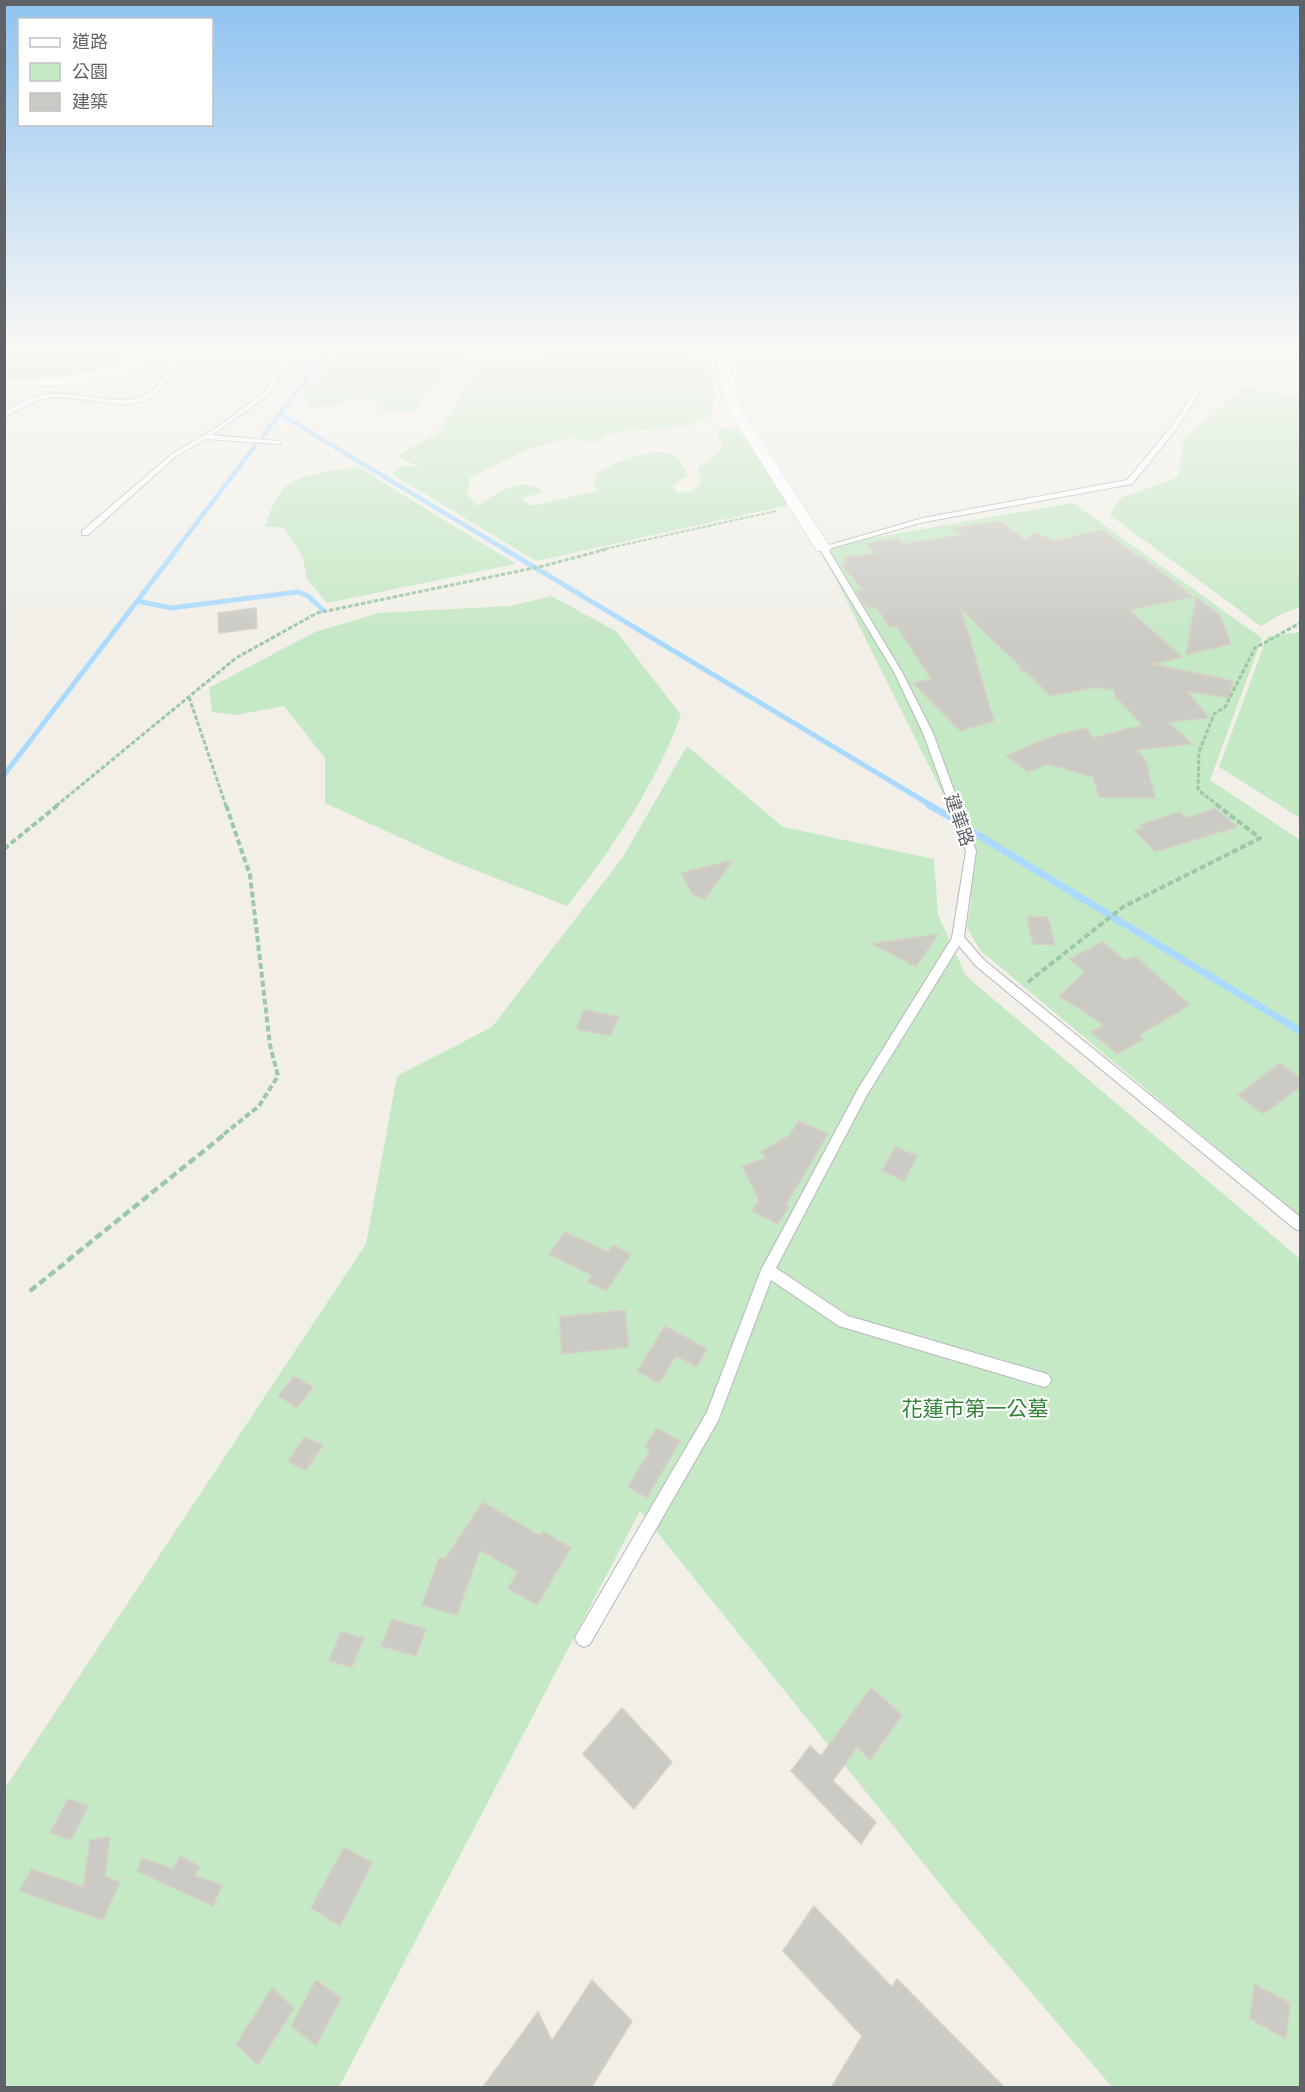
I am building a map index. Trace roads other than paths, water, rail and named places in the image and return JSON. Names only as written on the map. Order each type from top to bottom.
[{"type":"street","name":"建華路","points":[[758,447],[823,548]]},
{"type":"lane","points":[[85,533],[174,455],[188,447]]},
{"type":"lane","points":[[823,548],[923,520],[1130,482],[1159,447]]},
{"type":"lane","name":"建華路","points":[[823,548],[898,672],[928,733],[971,851],[958,938]]},
{"type":"lane","points":[[584,1638],[713,1416],[768,1270],[862,1092],[958,938],[980,963],[1015,993],[1300,1226]]},
{"type":"lane","points":[[768,1270],[844,1322],[1044,1380]]},
{"type":"waterway","points":[[176,550],[255,447]]},
{"type":"waterway","points":[[334,447],[506,550]]},
{"type":"waterway","points":[[137,601],[177,549]]},
{"type":"waterway","points":[[504,549],[932,806]]},
{"type":"waterway","points":[[137,601],[171,608],[298,592],[308,596],[323,610]]},
{"type":"waterway","points":[[4,775],[137,601]]},
{"type":"waterway","points":[[929,805],[950,817]]},
{"type":"waterway","points":[[968,829],[1300,1031]]},
{"type":"park label","name":"花蓮市第一公墓","points":[[975,1409]]}]
